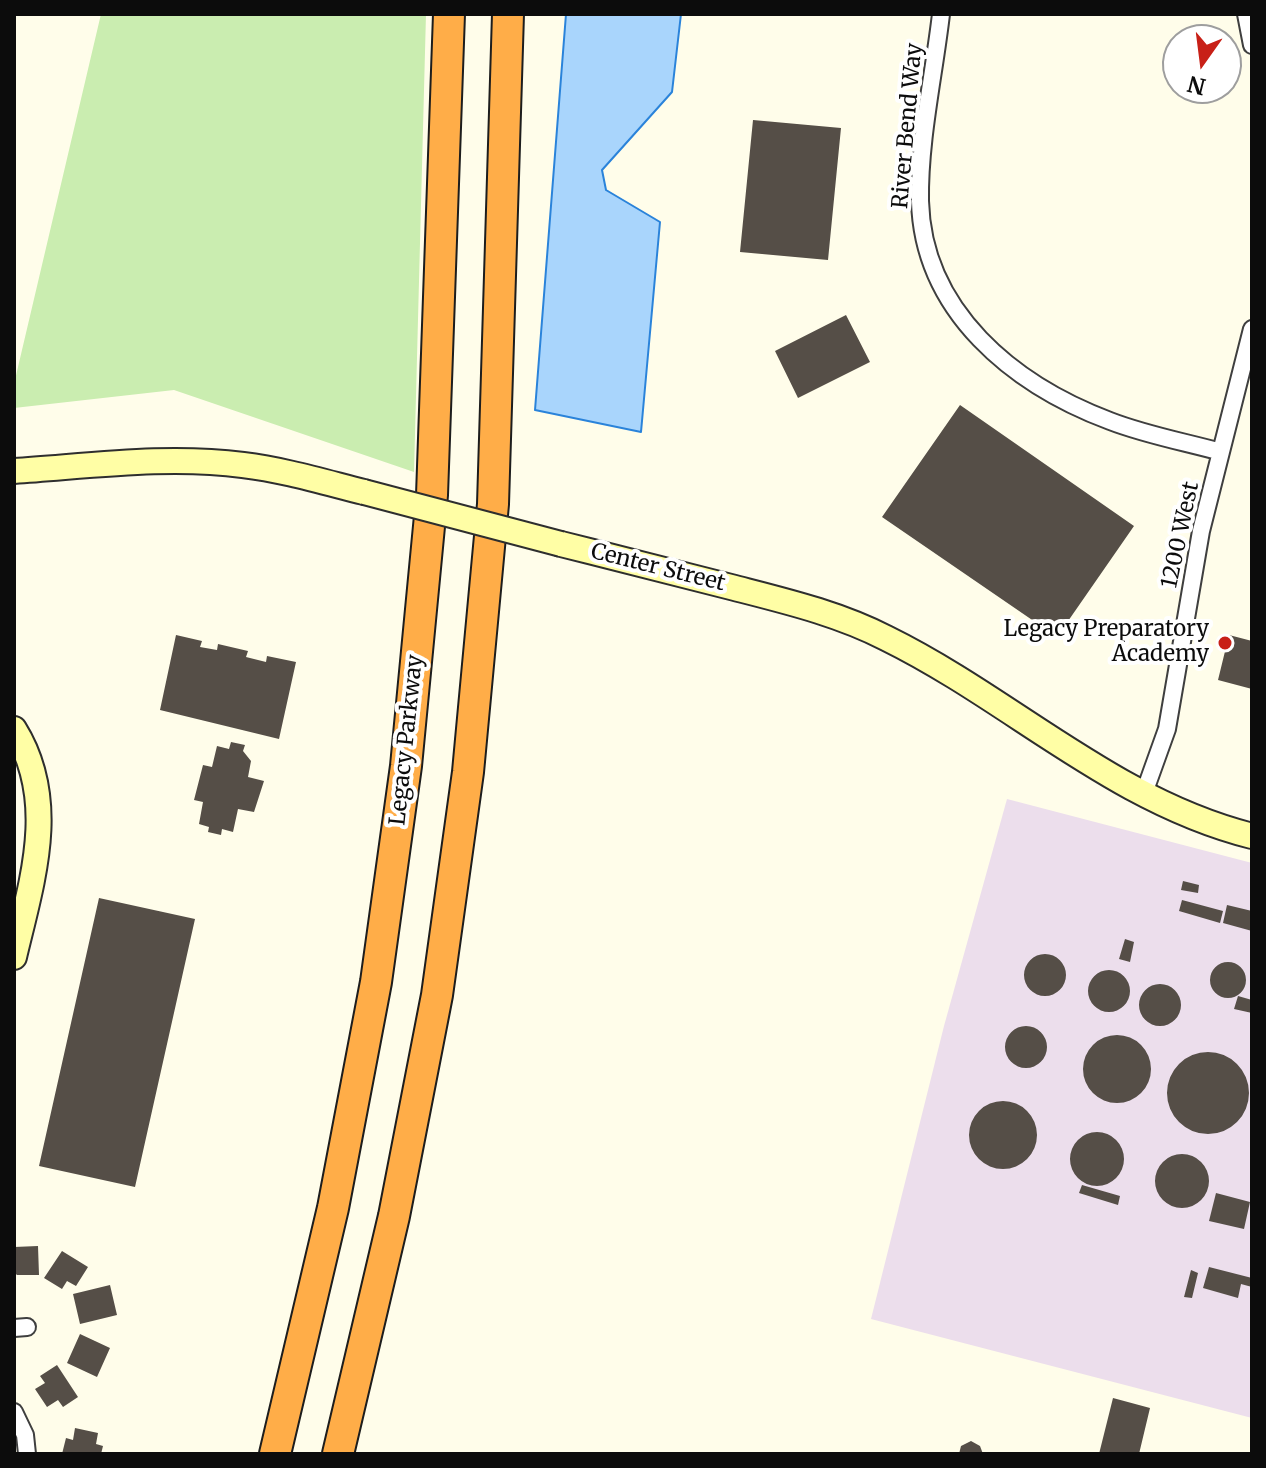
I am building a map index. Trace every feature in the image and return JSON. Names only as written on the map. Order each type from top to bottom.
[{"type":"highway","name":"Legacy Parkway","points":[[275,1454],[333,1208],[376,982],[406,766],[432,495],[449,14]]},
{"type":"highway","points":[[338,1454],[394,1216],[437,995],[468,772],[493,504],[508,14]]},
{"type":"street","name":"River Bend Way","points":[[941,14],[920,200],[927,251],[953,309],[998,358],[1076,406],[1112,422],[1221,452]]},
{"type":"street","points":[[1246,14],[1252,45]]},
{"type":"street","name":"1200 West","points":[[1143,796],[1167,729],[1201,531],[1252,329]]},
{"type":"street","name":"Center Street","points":[[14,471],[164,460],[215,462],[276,470],[818,610],[864,627],[909,649],[1071,754],[1143,796],[1252,836]]},
{"type":"street","points":[[14,729],[33,774],[40,830],[36,864],[14,957]]},
{"type":"street","points":[[14,1412],[25,1435],[27,1454]]},
{"type":"shaded area","points":[[1007,799],[1252,863],[1252,1418],[871,1319],[944,1026]]},
{"type":"green space","points":[[101,14],[426,14],[414,472],[174,390],[14,408],[14,384]]},
{"type":"water","points":[[566,14],[681,14],[672,92],[602,170],[606,190],[660,222],[641,432],[535,410]]},
{"type":"building","points":[[753,120],[841,128],[828,260],[740,252]]},
{"type":"building","points":[[846,315],[870,362],[798,398],[775,351]]},
{"type":"building","points":[[960,405],[1134,526],[1057,637],[882,517]]},
{"type":"building","points":[[176,635],[202,641],[200,647],[217,650],[218,644],[248,651],[246,657],[266,662],[267,656],[296,662],[279,739],[160,710]]},
{"type":"building","name":"Legacy Preparatory Academy","points":[[1229,635],[1252,641],[1252,689],[1218,680]]},
{"type":"building","points":[[231,742],[245,745],[243,751],[251,761],[248,777],[264,781],[254,812],[238,809],[233,832],[222,829],[221,835],[208,832],[209,827],[199,824],[203,802],[194,800],[203,765],[212,767],[217,746],[229,749]]},
{"type":"building","points":[[1183,881],[1199,885],[1198,893],[1181,890]]},
{"type":"building","points":[[99,898],[195,919],[135,1187],[39,1166]]},
{"type":"building","points":[[1182,900],[1223,911],[1220,923],[1179,911]]},
{"type":"building","points":[[1227,905],[1252,911],[1252,931],[1223,923]]},
{"type":"building","points":[[1125,939],[1134,942],[1130,962],[1119,959]]},
{"type":"building","points":[[1045,954],[1060,960],[1066,975],[1060,990],[1045,996],[1030,990],[1024,975],[1030,960]]},
{"type":"building","points":[[1228,962],[1240,968],[1246,980],[1240,992],[1228,998],[1216,992],[1210,980],[1216,968]]},
{"type":"building","points":[[1109,970],[1124,976],[1130,991],[1124,1006],[1109,1012],[1094,1006],[1088,991],[1094,976]]},
{"type":"building","points":[[1160,984],[1175,990],[1181,1005],[1175,1020],[1160,1026],[1145,1020],[1139,1005],[1145,990]]},
{"type":"building","points":[[1238,996],[1252,1000],[1252,1013],[1234,1009]]},
{"type":"building","points":[[1026,1026],[1041,1032],[1047,1047],[1041,1062],[1026,1068],[1011,1062],[1005,1047],[1011,1032]]},
{"type":"building","points":[[1117,1035],[1141,1045],[1151,1069],[1141,1093],[1117,1103],[1093,1093],[1083,1069],[1093,1045]]},
{"type":"building","points":[[1208,1052],[1224,1055],[1237,1064],[1246,1077],[1249,1093],[1246,1109],[1237,1122],[1224,1131],[1208,1134],[1192,1131],[1179,1122],[1170,1109],[1167,1093],[1170,1077],[1179,1064],[1192,1055]]},
{"type":"building","points":[[1003,1101],[1027,1111],[1037,1135],[1027,1159],[1003,1169],[979,1159],[969,1135],[979,1111]]},
{"type":"building","points":[[1097,1132],[1116,1140],[1124,1159],[1116,1178],[1097,1186],[1078,1178],[1070,1159],[1078,1140]]},
{"type":"building","points":[[1182,1154],[1201,1162],[1209,1181],[1201,1200],[1182,1208],[1163,1200],[1155,1181],[1163,1162]]},
{"type":"building","points":[[1082,1185],[1120,1196],[1118,1205],[1079,1193]]},
{"type":"building","points":[[1216,1193],[1250,1202],[1244,1229],[1209,1221]]},
{"type":"building","points":[[38,1246],[39,1275],[17,1275],[14,1272],[14,1247]]},
{"type":"building","points":[[62,1251],[88,1267],[76,1286],[67,1281],[62,1289],[44,1278]]},
{"type":"building","points":[[1209,1267],[1252,1278],[1252,1287],[1241,1284],[1238,1298],[1203,1288]]},
{"type":"building","points":[[1191,1270],[1198,1273],[1192,1298],[1184,1297]]},
{"type":"building","points":[[110,1285],[117,1315],[80,1324],[73,1294]]},
{"type":"building","points":[[80,1334],[110,1348],[97,1377],[67,1363]]},
{"type":"building","points":[[57,1365],[78,1397],[63,1407],[58,1400],[47,1407],[35,1389],[45,1383],[40,1376]]},
{"type":"building","points":[[1113,1398],[1150,1408],[1139,1454],[1099,1454]]},
{"type":"building","points":[[75,1428],[98,1433],[96,1444],[103,1446],[101,1454],[62,1454],[66,1438],[73,1440]]},
{"type":"building","points":[[971,1441],[980,1446],[983,1454],[959,1454],[961,1446]]},
{"type":"place","name":"Legacy Preparatory Academy","points":[[1225,643]]}]
